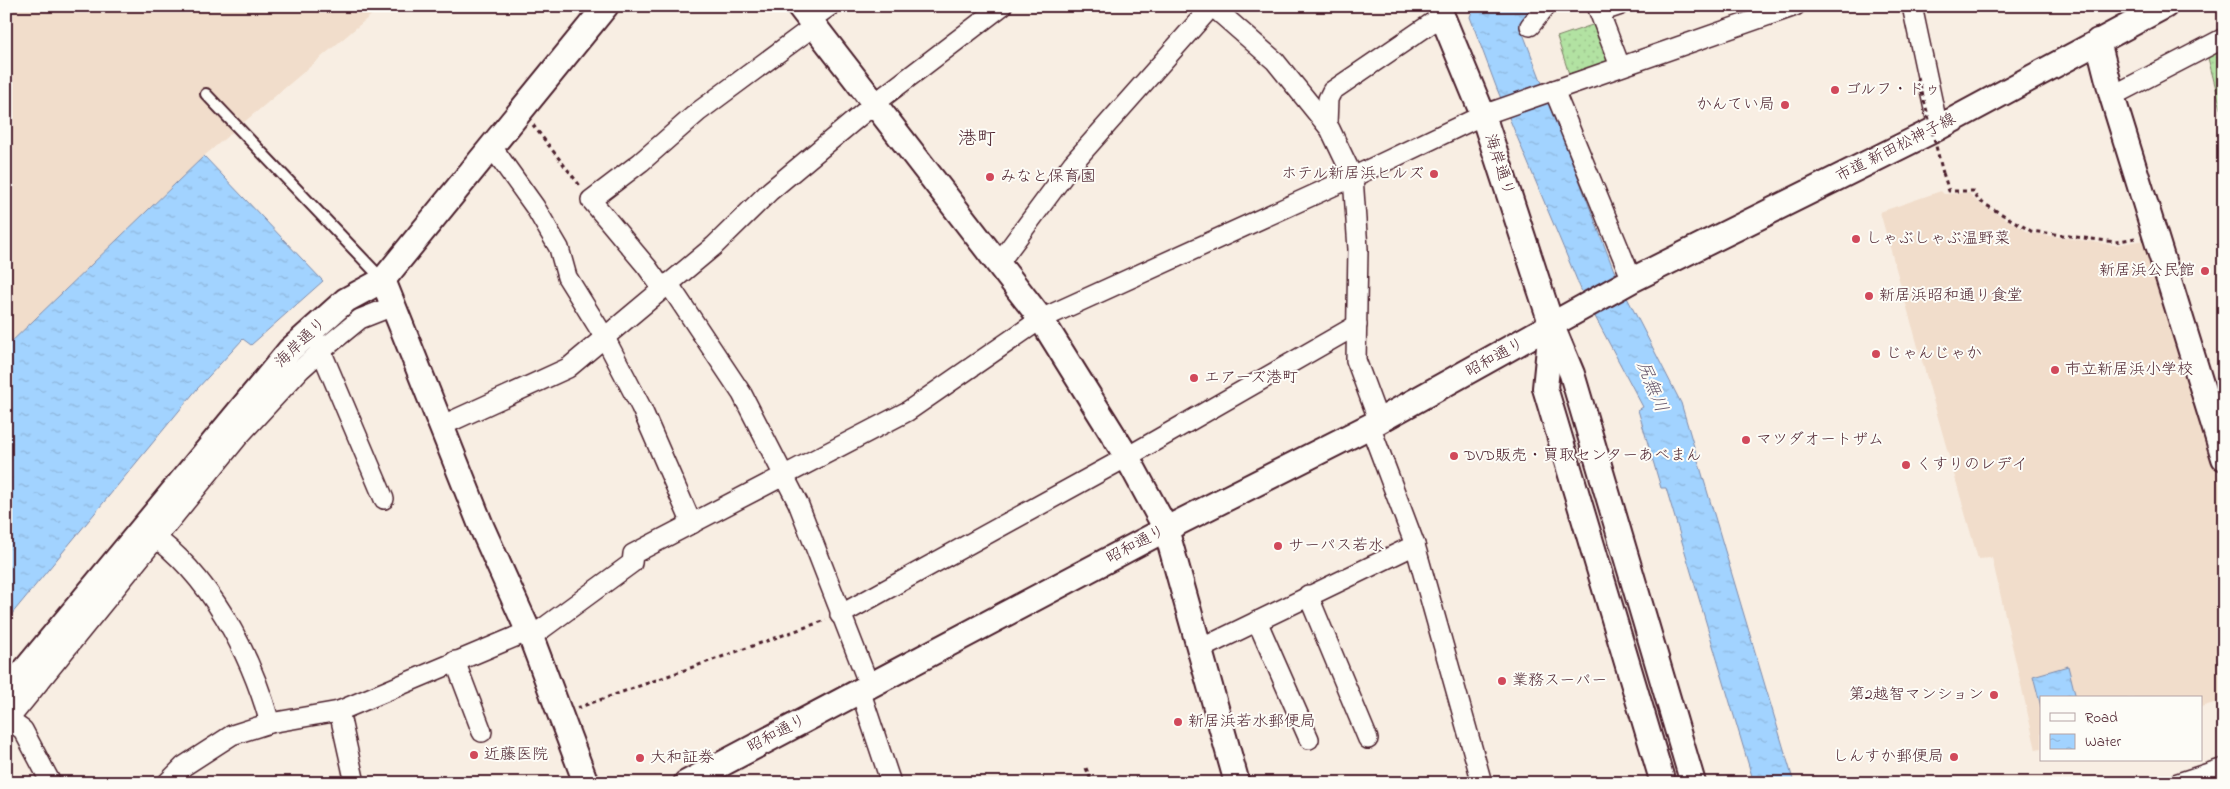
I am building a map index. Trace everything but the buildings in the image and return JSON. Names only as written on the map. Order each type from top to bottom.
[{"type":"street","name":"海岸通り","points":[[6,694],[150,533],[290,350],[317,340],[346,300],[382,280],[606,6]]},
{"type":"street","points":[[830,6],[808,18],[641,162],[591,200],[665,286],[742,394],[798,503],[840,615],[864,688],[891,783]]},
{"type":"street","points":[[441,426],[568,368],[714,246],[770,191],[874,104],[1002,6]]},
{"type":"street","points":[[998,264],[1073,163],[1212,6],[1275,61],[1327,125],[1354,177],[1358,249],[1356,360],[1374,424],[1415,545],[1482,783]]},
{"type":"street","points":[[1530,26],[1546,6]]},
{"type":"street","points":[[1618,6],[1598,9],[1620,66]]},
{"type":"street","points":[[167,783],[184,766],[207,749],[232,735],[270,723],[339,711],[454,661],[530,634],[632,563],[633,554],[908,410],[1041,319],[1354,177],[1493,111],[1620,66],[1750,14],[1794,6]]},
{"type":"street","points":[[1912,6],[1938,128]]},
{"type":"street","name":"市道 新田松神子線","points":[[1585,307],[1628,283],[1938,128],[2165,6]]},
{"type":"street","name":"海岸通り","points":[[1440,11],[1493,111],[1552,326],[1572,374],[1693,783]]},
{"type":"street","points":[[1327,125],[1328,99],[1332,91],[1440,11]]},
{"type":"street","points":[[808,18],[1041,319],[1127,457],[1166,529],[1198,650],[1237,783]]},
{"type":"street","points":[[2112,96],[2224,38]]},
{"type":"street","points":[[2098,41],[2112,96],[2224,458]]},
{"type":"street","points":[[1550,91],[1628,283]]},
{"type":"street","points":[[492,147],[535,207],[559,248],[567,277],[605,338],[642,407],[692,524]]},
{"type":"street","points":[[382,280],[482,528],[530,634],[586,783]]},
{"type":"street","points":[[384,499],[317,340],[360,319],[393,306]]},
{"type":"street","name":"昭和通り","points":[[686,783],[1166,529],[1374,424],[1585,307]]},
{"type":"street","points":[[840,615],[1127,457],[1357,325]]},
{"type":"street","points":[[1552,326],[1545,388],[1663,783]]},
{"type":"street","points":[[52,783],[23,730],[7,720],[150,533],[182,560],[241,644],[261,689],[270,723]]},
{"type":"street","points":[[1198,650],[1308,595],[1415,545]]},
{"type":"street","points":[[1308,595],[1368,739]]},
{"type":"street","points":[[1257,621],[1309,739]]},
{"type":"street","points":[[454,661],[482,732]]},
{"type":"street","points":[[339,711],[355,783]]},
{"type":"street","points":[[2178,783],[2224,768]]},
{"type":"lane","points":[[206,94],[382,280]]},
{"type":"path","points":[[1918,77],[1949,191],[1973,191],[1978,200],[2031,231],[2115,242],[2156,234]]},
{"type":"path","points":[[522,110],[591,200]]},
{"type":"path","points":[[560,714],[840,615]]},
{"type":"path","points":[[1086,768],[1092,783]]},
{"type":"shaded area","points":[[6,6],[382,6],[204,156],[6,347]]},
{"type":"shaded area","name":"市立新居浜小学校","points":[[1941,191],[1944,194],[1969,193],[1977,202],[2030,233],[2115,245],[2145,240],[2224,496],[2224,700],[2202,707],[2202,696],[2040,696],[2040,749],[2036,750],[1992,558],[1978,559],[1880,212]]},
{"type":"green space","points":[[1598,23],[1611,60],[1569,74],[1557,37]]},
{"type":"green space","points":[[2224,45],[2224,120],[2207,54]]},
{"type":"water","name":"尻無川","points":[[1474,6],[1533,6],[1519,23],[1616,276],[1681,403],[1794,783],[1754,783],[1666,488],[1661,488],[1638,410],[1643,407],[1582,292],[1497,89],[1470,17]]},
{"type":"water","points":[[204,156],[323,281],[251,345],[243,339],[197,389],[6,621],[6,347]]},
{"type":"water","points":[[2068,666],[2076,696],[2040,696],[2040,703],[2033,676]]},
{"type":"place","name":"ゴルフ・ドゥ","points":[[1835,90]]},
{"type":"place","name":"かんてい局","points":[[1785,105]]},
{"type":"place","name":"ホテル新居浜ヒルズ","points":[[1434,174]]},
{"type":"place","name":"みなと保育園","points":[[990,177]]},
{"type":"place","name":"しゃぶしゃぶ温野菜","points":[[1856,239]]},
{"type":"place","name":"新居浜公民館","points":[[2205,271]]},
{"type":"place","name":"新居浜昭和通り食堂","points":[[1869,296]]},
{"type":"place","name":"じゃんじゃか","points":[[1876,354]]},
{"type":"place","name":"市立新居浜小学校","points":[[2055,370]]},
{"type":"place","name":"エアーズ港町","points":[[1194,378]]},
{"type":"place","name":"マツダオートザム","points":[[1746,440]]},
{"type":"place","name":"DVD販売・買取センターあべまん","points":[[1454,456]]},
{"type":"place","name":"くすりのレデイ","points":[[1906,465]]},
{"type":"place","name":"サーパス若水","points":[[1278,546]]},
{"type":"place","name":"業務スーパー","points":[[1502,681]]},
{"type":"place","name":"第2越智マンション","points":[[1994,695]]},
{"type":"place","name":"新居浜若水郵便局","points":[[1178,722]]},
{"type":"place","name":"近藤医院","points":[[474,755]]},
{"type":"place","name":"しんすか郵便局","points":[[1954,757]]},
{"type":"place","name":"大和証券","points":[[640,758]]},
{"type":"district","name":"港町","points":[[977,139]]}]
